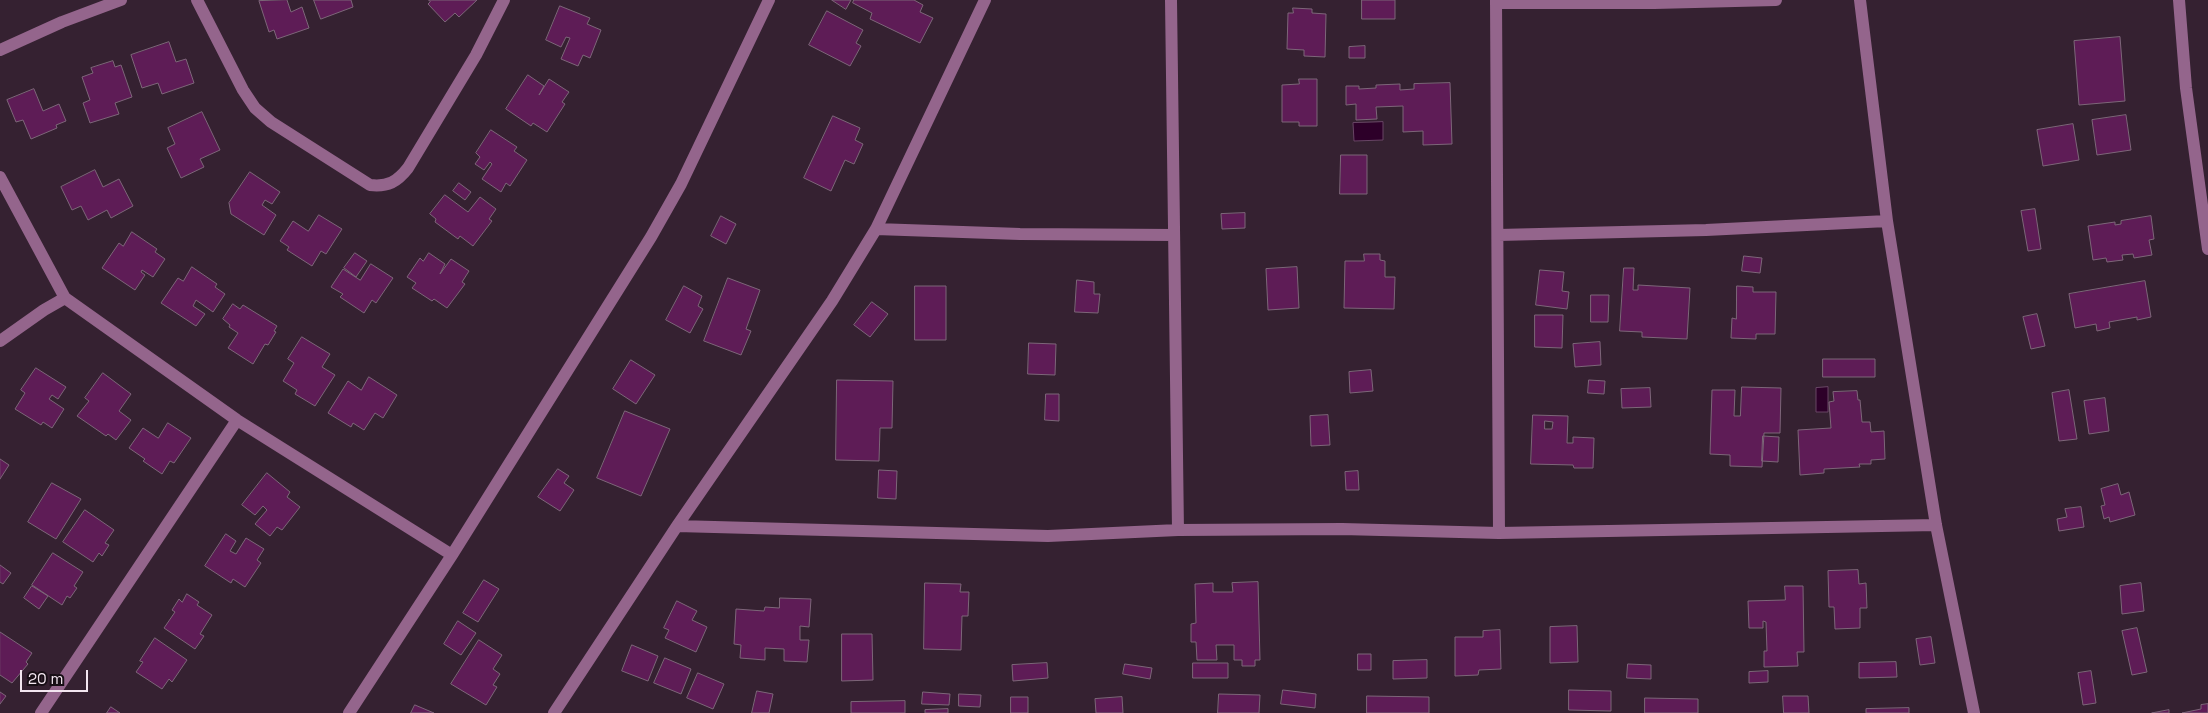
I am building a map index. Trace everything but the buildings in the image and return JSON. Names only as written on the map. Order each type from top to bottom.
[{"type":"street","points":[[0,50],[62,22],[121,0]]},
{"type":"street","points":[[198,0],[243,90],[255,108],[271,122],[370,185],[381,186],[392,184],[408,168],[476,55],[504,0]]},
{"type":"street","points":[[349,713],[452,555],[655,230],[681,184],[769,0]]},
{"type":"street","points":[[554,713],[677,526],[790,364],[876,229],[985,0]]},
{"type":"street","points":[[1171,0],[1178,530]]},
{"type":"street","points":[[1499,533],[1496,1],[1654,3],[1776,0]]},
{"type":"street","points":[[1860,0],[1887,221],[1936,526],[1974,713]]},
{"type":"street","points":[[2179,0],[2186,88],[2205,208],[2208,249]]},
{"type":"street","points":[[0,177],[65,298],[237,420],[452,555]]},
{"type":"street","points":[[1498,235],[1706,230],[1887,221]]},
{"type":"street","points":[[876,229],[1020,234],[1174,235]]},
{"type":"street","points":[[0,341],[44,310],[65,298]]},
{"type":"street","points":[[41,713],[237,420]]},
{"type":"street","points":[[677,526],[1048,536],[1178,530],[1342,528],[1499,533],[1936,526]]},
{"type":"shaded area","points":[[1383,122],[1383,140],[1354,141],[1353,123]]},
{"type":"shaded area","points":[[1828,387],[1828,412],[1816,412],[1816,388]]}]
